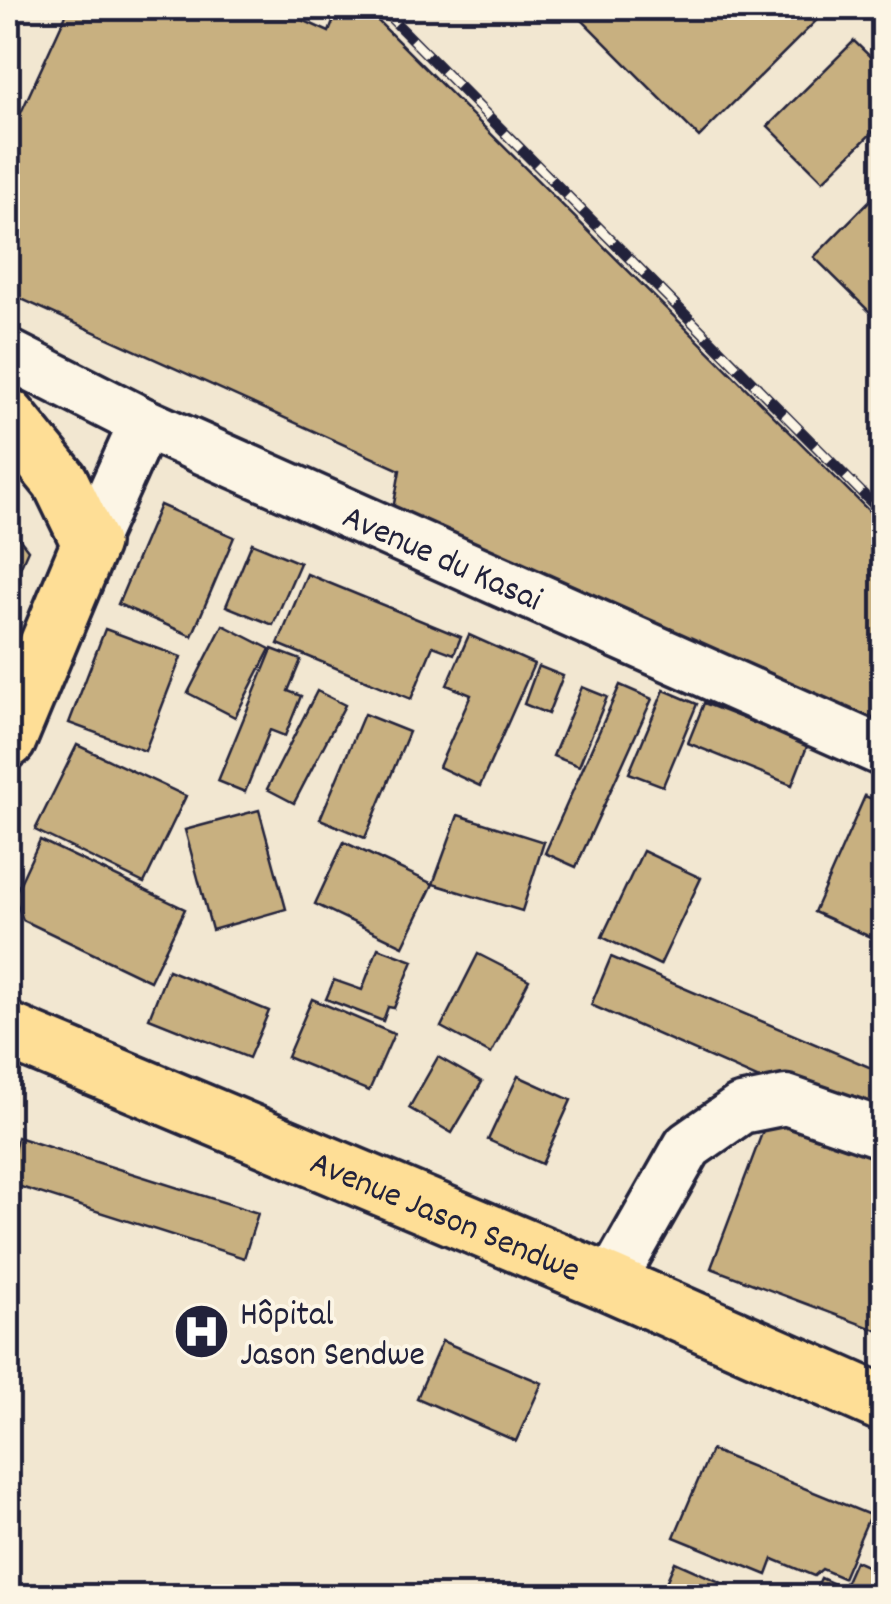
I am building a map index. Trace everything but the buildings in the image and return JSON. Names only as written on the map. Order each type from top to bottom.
[{"type":"main road","points":[[8,417],[60,481],[90,543],[8,740]]},
{"type":"main road","name":"Avenue Jason Sendwe","points":[[8,1031],[610,1284],[884,1404]]},
{"type":"street","name":"Avenue du Kasai","points":[[8,354],[144,423],[884,752]]},
{"type":"street","points":[[90,543],[144,423]]},
{"type":"street","points":[[610,1284],[688,1146],[741,1109],[786,1100],[884,1134]]},
{"type":"railway","points":[[381,8],[884,515]]},
{"type":"place","name":"Hôpital Jason Sendwe","points":[[201,1332]]}]
